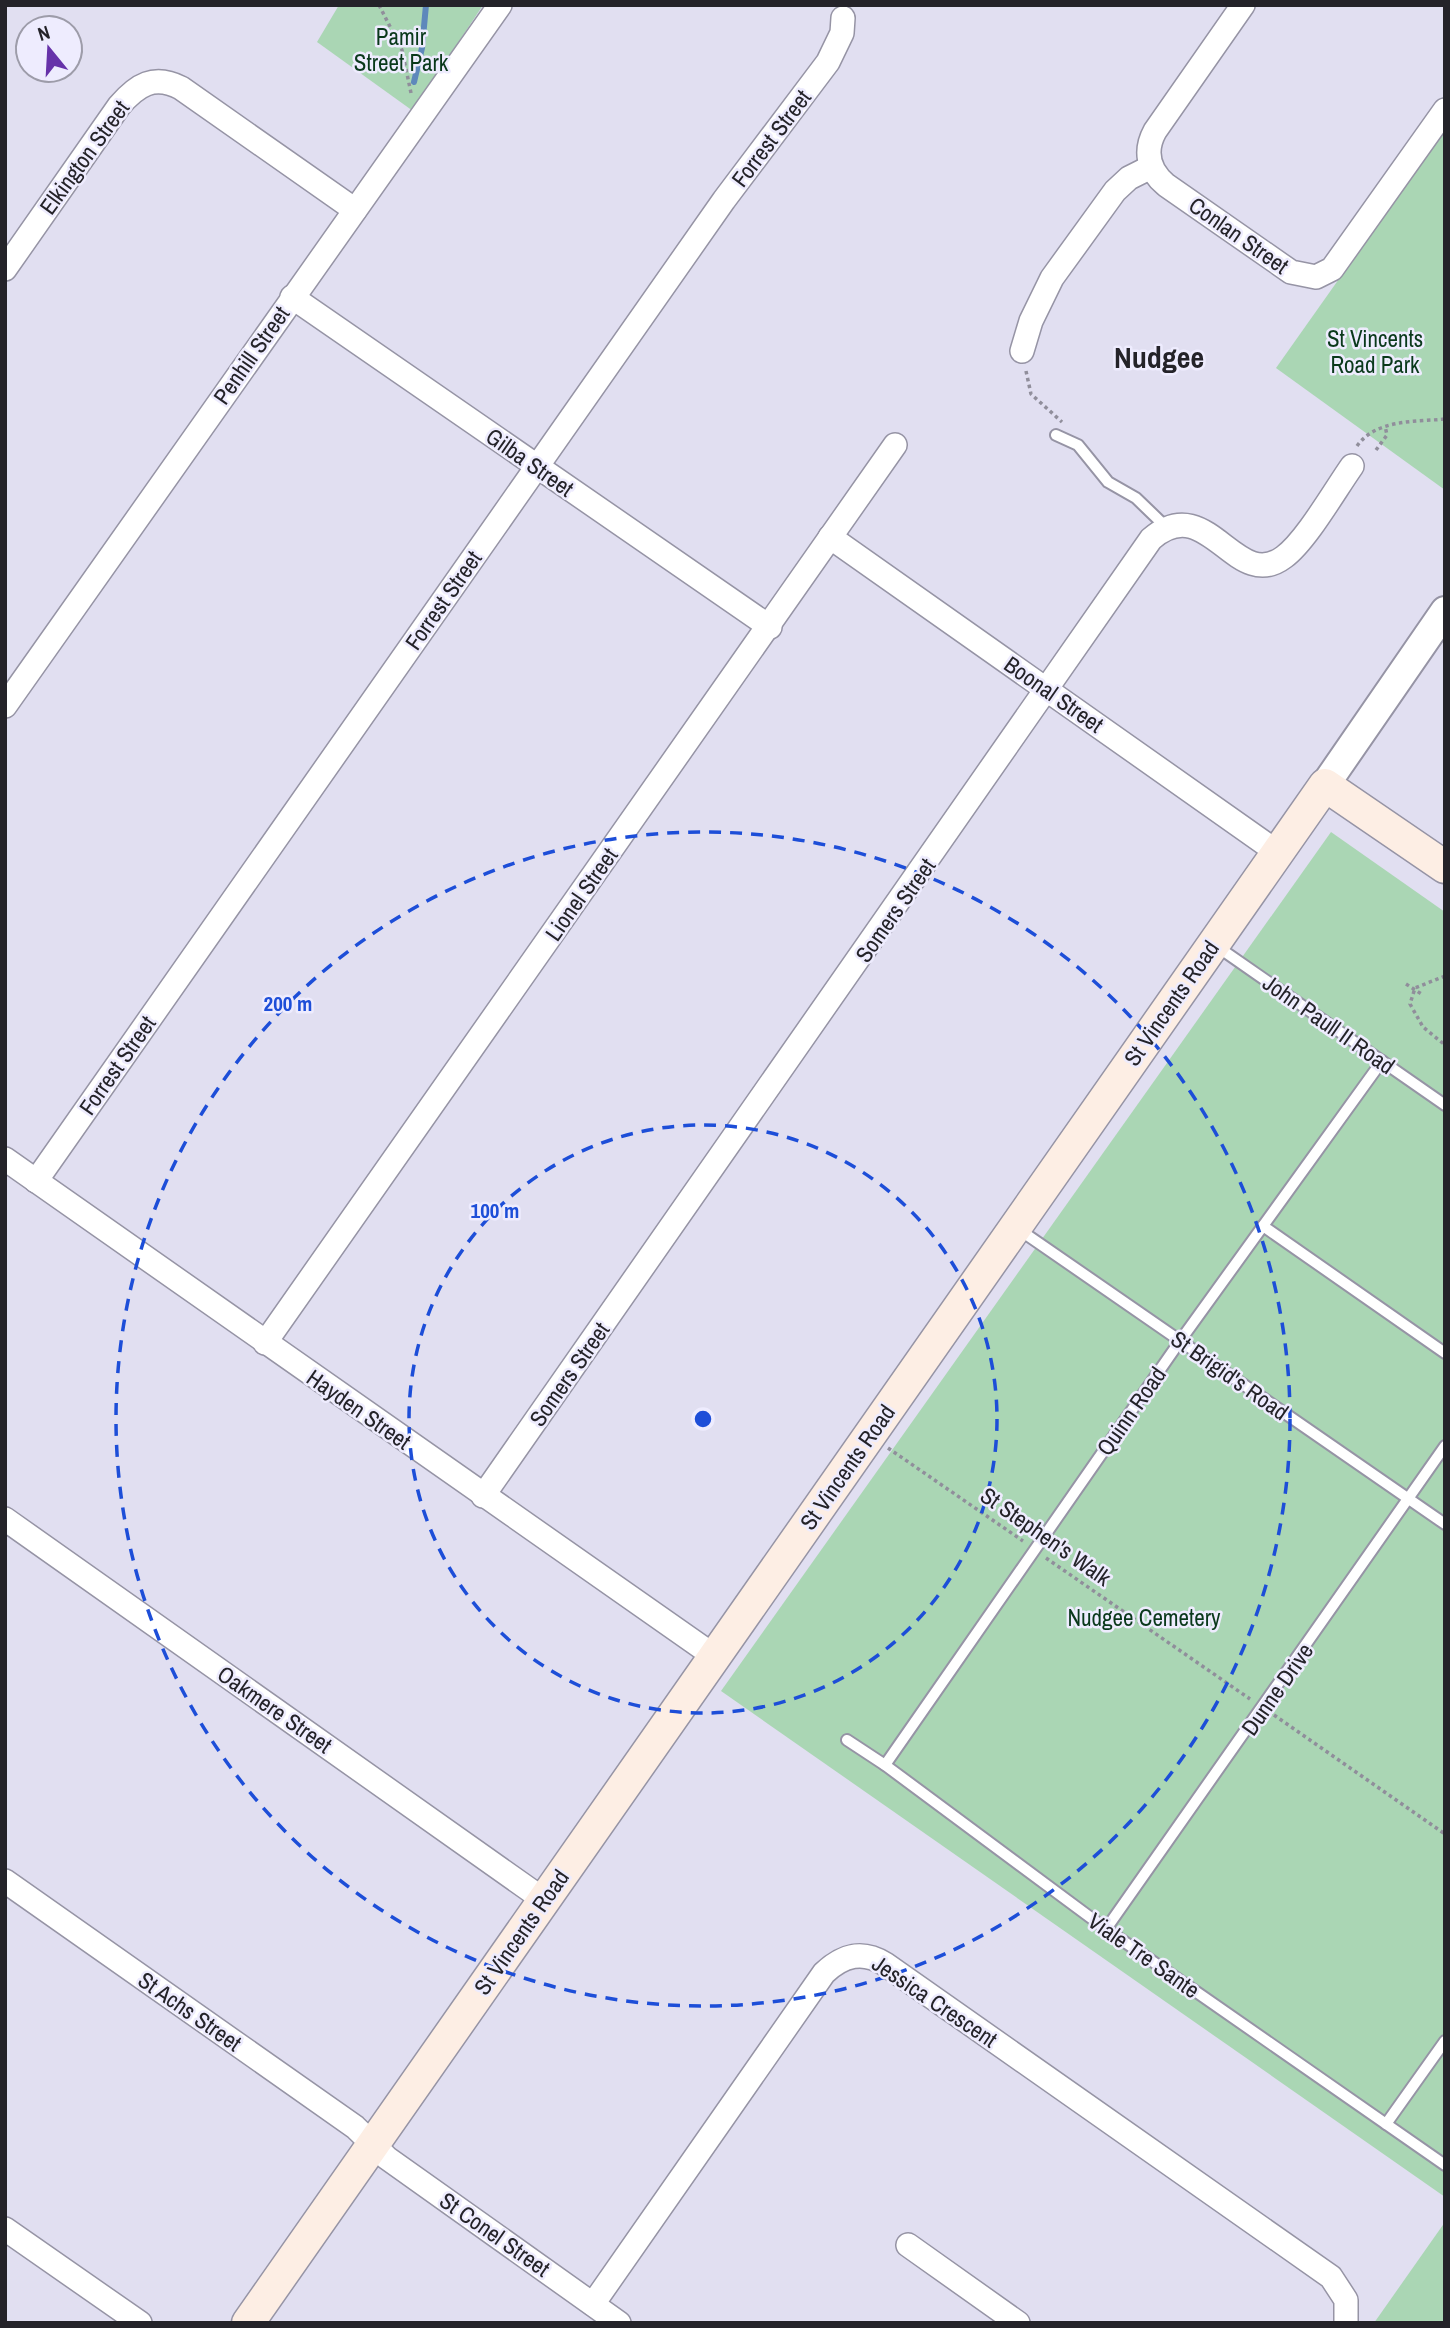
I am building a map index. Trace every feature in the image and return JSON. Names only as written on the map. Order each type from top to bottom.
[{"type":"main road","name":"St Vincents Road","points":[[248,2323],[1325,785]]},
{"type":"main road","points":[[1325,785],[1445,867]]},
{"type":"street","name":"Penhill Street","points":[[5,706],[500,5]]},
{"type":"street","points":[[1022,351],[1031,321],[1052,278],[1115,191],[1129,178],[1151,167],[1148,149],[1155,131],[1243,5]]},
{"type":"street","name":"Forrest Street","points":[[36,1181],[724,200],[828,62],[842,33],[843,18]]},
{"type":"street","name":"Elkington Street","points":[[5,269],[119,106],[147,82],[170,82],[181,88],[355,210]]},
{"type":"street","name":"Conlan Street","points":[[1151,167],[1166,185],[1291,272],[1316,277],[1339,262],[1445,110]]},
{"type":"street","name":"Gilba Street","points":[[292,297],[770,627]]},
{"type":"street","name":"Lionel Street","points":[[265,1343],[770,627],[895,444]]},
{"type":"street","points":[[1165,526],[1184,523],[1193,526],[1250,563],[1270,564],[1292,550],[1352,466]]},
{"type":"street","name":"Somers Street","points":[[483,1496],[1151,539],[1165,526]]},
{"type":"street","name":"Boonal Street","points":[[830,537],[1277,852]]},
{"type":"street","name":"St Vincents Road","points":[[1325,785],[1445,611]]},
{"type":"street","name":"Hayden Street","points":[[5,1159],[714,1656]]},
{"type":"street","name":"Oakmere Street","points":[[5,1519],[544,1900]]},
{"type":"street","name":"St Achs Street","points":[[5,1881],[355,2127],[373,2144]]},
{"type":"street","name":"Jessica Crescent","points":[[593,2304],[824,1973],[841,1960],[861,1955],[886,1964],[1331,2277],[1346,2300],[1346,2323]]},
{"type":"street","name":"St Conel Street","points":[[373,2144],[387,2158],[619,2323]]},
{"type":"street","points":[[5,2229],[140,2323]]},
{"type":"street","points":[[908,2245],[1018,2323]]},
{"type":"lane","points":[[1056,435],[1078,445],[1108,482],[1136,498],[1165,526]]},
{"type":"lane","name":"John Paull II Road","points":[[1213,944],[1445,1105]]},
{"type":"lane","name":"Quinn Road","points":[[885,1765],[1180,1340],[1382,1061]]},
{"type":"lane","name":"St Brigid's Road","points":[[1015,1226],[1445,1524]]},
{"type":"lane","points":[[1263,1226],[1445,1353]]},
{"type":"lane","name":"Dunne Drive","points":[[1107,1929],[1264,1709],[1445,1446]]},
{"type":"lane","name":"Viale Tre Sante","points":[[847,1740],[885,1765],[1107,1929],[1445,2165]]},
{"type":"lane","points":[[1386,2124],[1445,2041]]},
{"type":"path","points":[[379,5],[402,50],[411,79],[412,101],[422,116]]},
{"type":"path","points":[[1022,351],[1031,394],[1059,416],[1070,435],[1069,443]]},
{"type":"path","points":[[1352,466],[1356,446],[1364,436],[1385,426],[1445,419]]},
{"type":"path","points":[[1376,450],[1387,435],[1385,426]]},
{"type":"path","points":[[1415,988],[1445,976]]},
{"type":"path","points":[[1406,984],[1423,995]]},
{"type":"path","points":[[1415,988],[1410,1004],[1423,1027],[1445,1045]]},
{"type":"path","name":"St Stephen's Walk","points":[[869,1435],[1445,1834]]},
{"type":"green space","name":"Pamir Street Park","points":[[339,5],[483,5],[413,111],[317,42]]},
{"type":"green space","name":"St Vincents Road Park","points":[[1445,129],[1445,490],[1276,368]]},
{"type":"green space","name":"Nudgee Cemetery","points":[[1331,832],[1445,912],[1445,2197],[721,1691]]},
{"type":"green space","points":[[1445,2222],[1445,2323],[1374,2323]]},
{"type":"waterway","points":[[414,82],[422,48],[426,5]]},
{"type":"district","name":"Nudgee","points":[[1159,357]]}]
